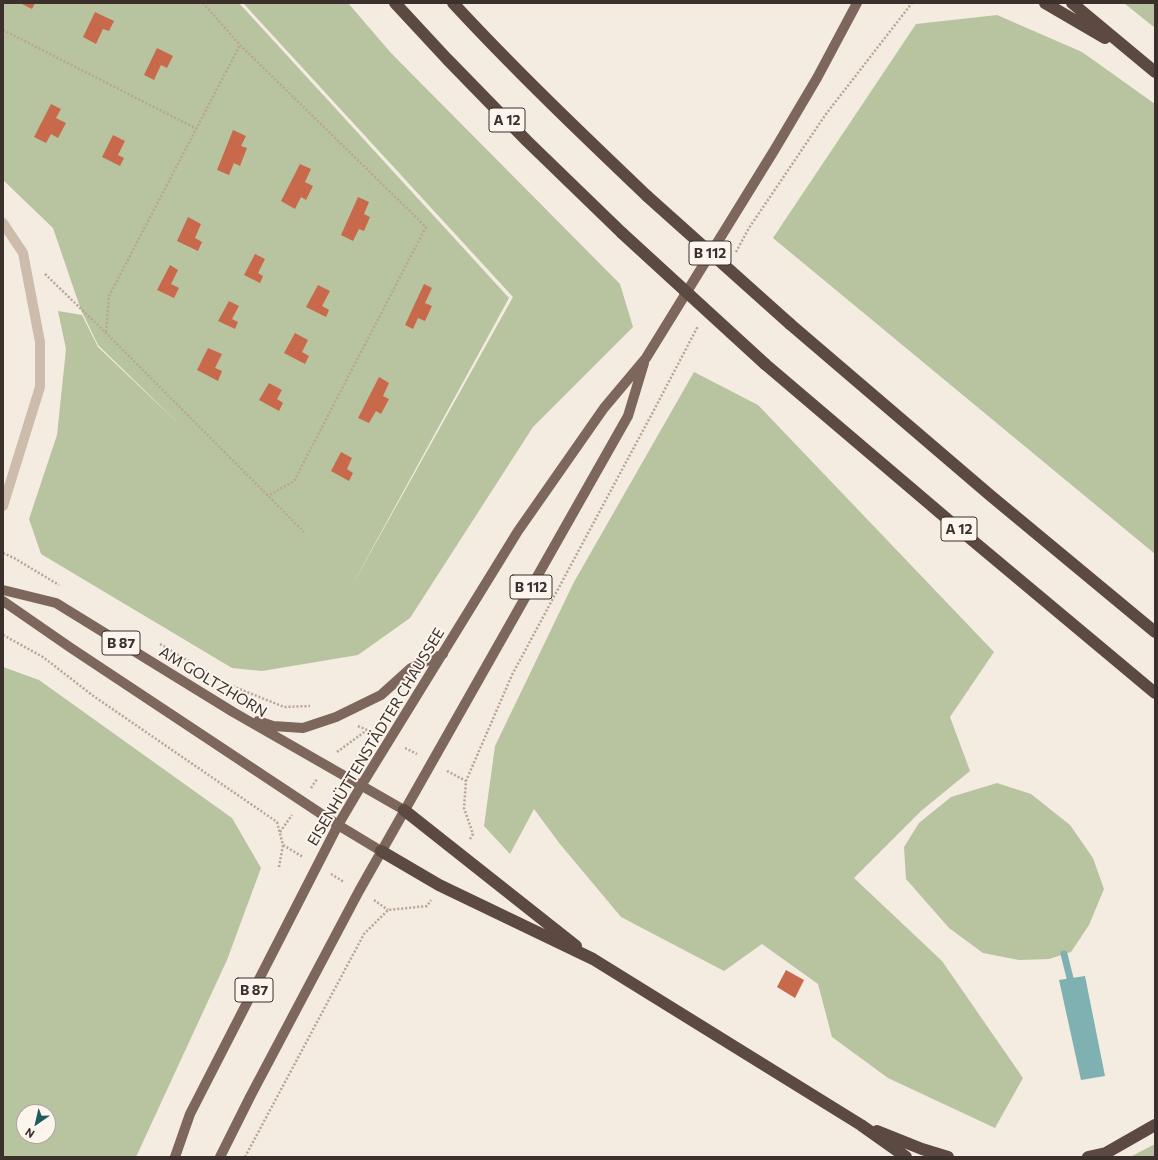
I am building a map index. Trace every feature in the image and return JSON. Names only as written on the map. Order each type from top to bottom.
[{"type":"highway","name":"A 12","points":[[395,3],[527,141],[622,233],[765,364],[1155,693]]},
{"type":"highway","name":"A 12","points":[[453,3],[647,196],[790,324],[991,496],[1155,632]]},
{"type":"highway","points":[[1045,3],[1136,56]]},
{"type":"highway","points":[[1072,3],[1155,72]]},
{"type":"highway","points":[[404,810],[593,959]]},
{"type":"highway","points":[[381,851],[439,886],[593,959],[861,1124],[906,1157]]},
{"type":"highway","points":[[861,1124],[922,1149],[948,1157]]},
{"type":"highway","points":[[1088,1157],[1106,1153],[1155,1125]]},
{"type":"main road","name":"EISENHÜTTENSTÄDTER CHAUSSEE","points":[[175,1157],[190,1114],[317,866],[361,786],[518,531],[604,408],[646,358],[775,149],[817,78],[857,3]]},
{"type":"main road","name":"EISENHÜTTENSTÄDTER CHAUSSEE","points":[[220,1157],[251,1095],[381,851],[628,416],[646,358]]},
{"type":"main road","name":"AM GOLTZHORN","points":[[3,590],[56,603],[233,712],[404,810]]},
{"type":"main road","name":"B 87","points":[[3,600],[71,648],[338,826],[381,851]]},
{"type":"main road","points":[[233,712],[273,726],[303,728],[336,718],[363,705],[380,695],[411,668],[443,654]]},
{"type":"street","points":[[3,223],[23,253],[40,342],[40,387],[3,506]]},
{"type":"path","points":[[203,3],[240,45],[426,227],[294,481],[268,496]]},
{"type":"path","points":[[734,256],[749,228],[826,114],[912,3]]},
{"type":"path","points":[[3,30],[197,129]]},
{"type":"path","points":[[106,333],[109,296],[240,45]]},
{"type":"path","points":[[23,253],[106,333],[304,532]]},
{"type":"path","points":[[460,854],[473,834],[464,808],[466,781],[512,675],[698,326]]},
{"type":"path","points":[[3,553],[62,586]]},
{"type":"path","points":[[3,634],[43,657],[92,695],[277,822],[283,845],[279,867]]},
{"type":"path","points":[[158,643],[227,684],[284,707],[311,706]]},
{"type":"path","points":[[283,845],[388,910],[427,906],[439,886]]},
{"type":"path","points":[[245,1157],[364,934],[388,910]]},
{"type":"green space","points":[[3,3],[239,3],[509,298],[350,589],[513,297],[243,3],[348,3],[391,53],[620,284],[633,327],[533,427],[410,618],[358,655],[262,671],[232,668],[41,554],[29,519],[57,435],[66,349],[58,311],[82,315],[98,347],[181,426],[98,345],[81,310],[53,228],[3,180]]},
{"type":"green space","points":[[1124,3],[1155,3],[1155,28]]},
{"type":"green space","points":[[997,15],[1082,52],[1155,104],[1155,554],[773,238],[916,24]]},
{"type":"green space","points":[[694,372],[758,405],[994,652],[950,717],[970,771],[921,811],[854,878],[942,961],[1023,1078],[995,1128],[888,1078],[832,1037],[818,984],[762,944],[724,971],[621,917],[560,844],[534,809],[510,854],[484,826],[495,746],[574,582]]},
{"type":"green space","points":[[3,667],[39,680],[232,818],[261,868],[227,960],[136,1157],[3,1157]]},
{"type":"green space","points":[[997,783],[1031,794],[1070,825],[1093,858],[1104,889],[1089,925],[1071,952],[1049,959],[1019,960],[983,953],[949,928],[906,879],[904,847],[919,823],[951,797]]},
{"type":"green space","points":[[1155,1144],[1155,1157],[1130,1157]]},
{"type":"water","points":[[1085,976],[1105,1076],[1081,1080],[1059,980]]},
{"type":"building","points":[[20,3],[35,3],[32,9]]},
{"type":"building","points":[[95,12],[114,21],[109,31],[103,29],[96,44],[83,37]]},
{"type":"building","points":[[157,48],[173,56],[167,68],[161,65],[154,80],[144,75]]},
{"type":"building","points":[[51,104],[61,109],[56,118],[66,123],[58,138],[51,134],[46,143],[34,137]]},
{"type":"building","points":[[233,130],[246,136],[241,146],[247,148],[240,166],[234,163],[229,175],[217,170]]},
{"type":"building","points":[[113,135],[125,141],[118,155],[124,158],[120,166],[102,157]]},
{"type":"building","points":[[300,164],[311,169],[305,182],[313,186],[306,200],[301,197],[295,209],[281,201]]},
{"type":"building","points":[[358,197],[369,202],[364,214],[370,217],[364,231],[359,229],[353,241],[341,235]]},
{"type":"building","points":[[188,217],[201,224],[195,238],[202,242],[198,251],[177,241]]},
{"type":"building","points":[[255,254],[265,259],[258,273],[263,276],[260,283],[244,275]]},
{"type":"building","points":[[170,265],[178,270],[171,284],[179,288],[174,298],[157,290]]},
{"type":"building","points":[[424,284],[432,288],[425,303],[432,306],[425,321],[418,318],[413,329],[405,325]]},
{"type":"building","points":[[318,285],[330,291],[322,306],[329,310],[326,317],[306,307]]},
{"type":"building","points":[[229,301],[239,306],[232,319],[238,322],[235,329],[218,321]]},
{"type":"building","points":[[295,333],[308,340],[302,352],[309,356],[305,364],[284,353]]},
{"type":"building","points":[[208,348],[222,354],[215,368],[222,371],[218,381],[197,370]]},
{"type":"building","points":[[379,377],[389,383],[383,396],[389,399],[381,414],[376,411],[369,423],[358,418]]},
{"type":"building","points":[[269,383],[282,390],[277,399],[283,403],[279,411],[259,400]]},
{"type":"building","points":[[341,452],[352,458],[347,469],[353,473],[349,481],[331,471]]},
{"type":"building","points":[[786,970],[804,980],[795,998],[777,987]]},
{"type":"waterway","points":[[1064,954],[1070,978]]}]
